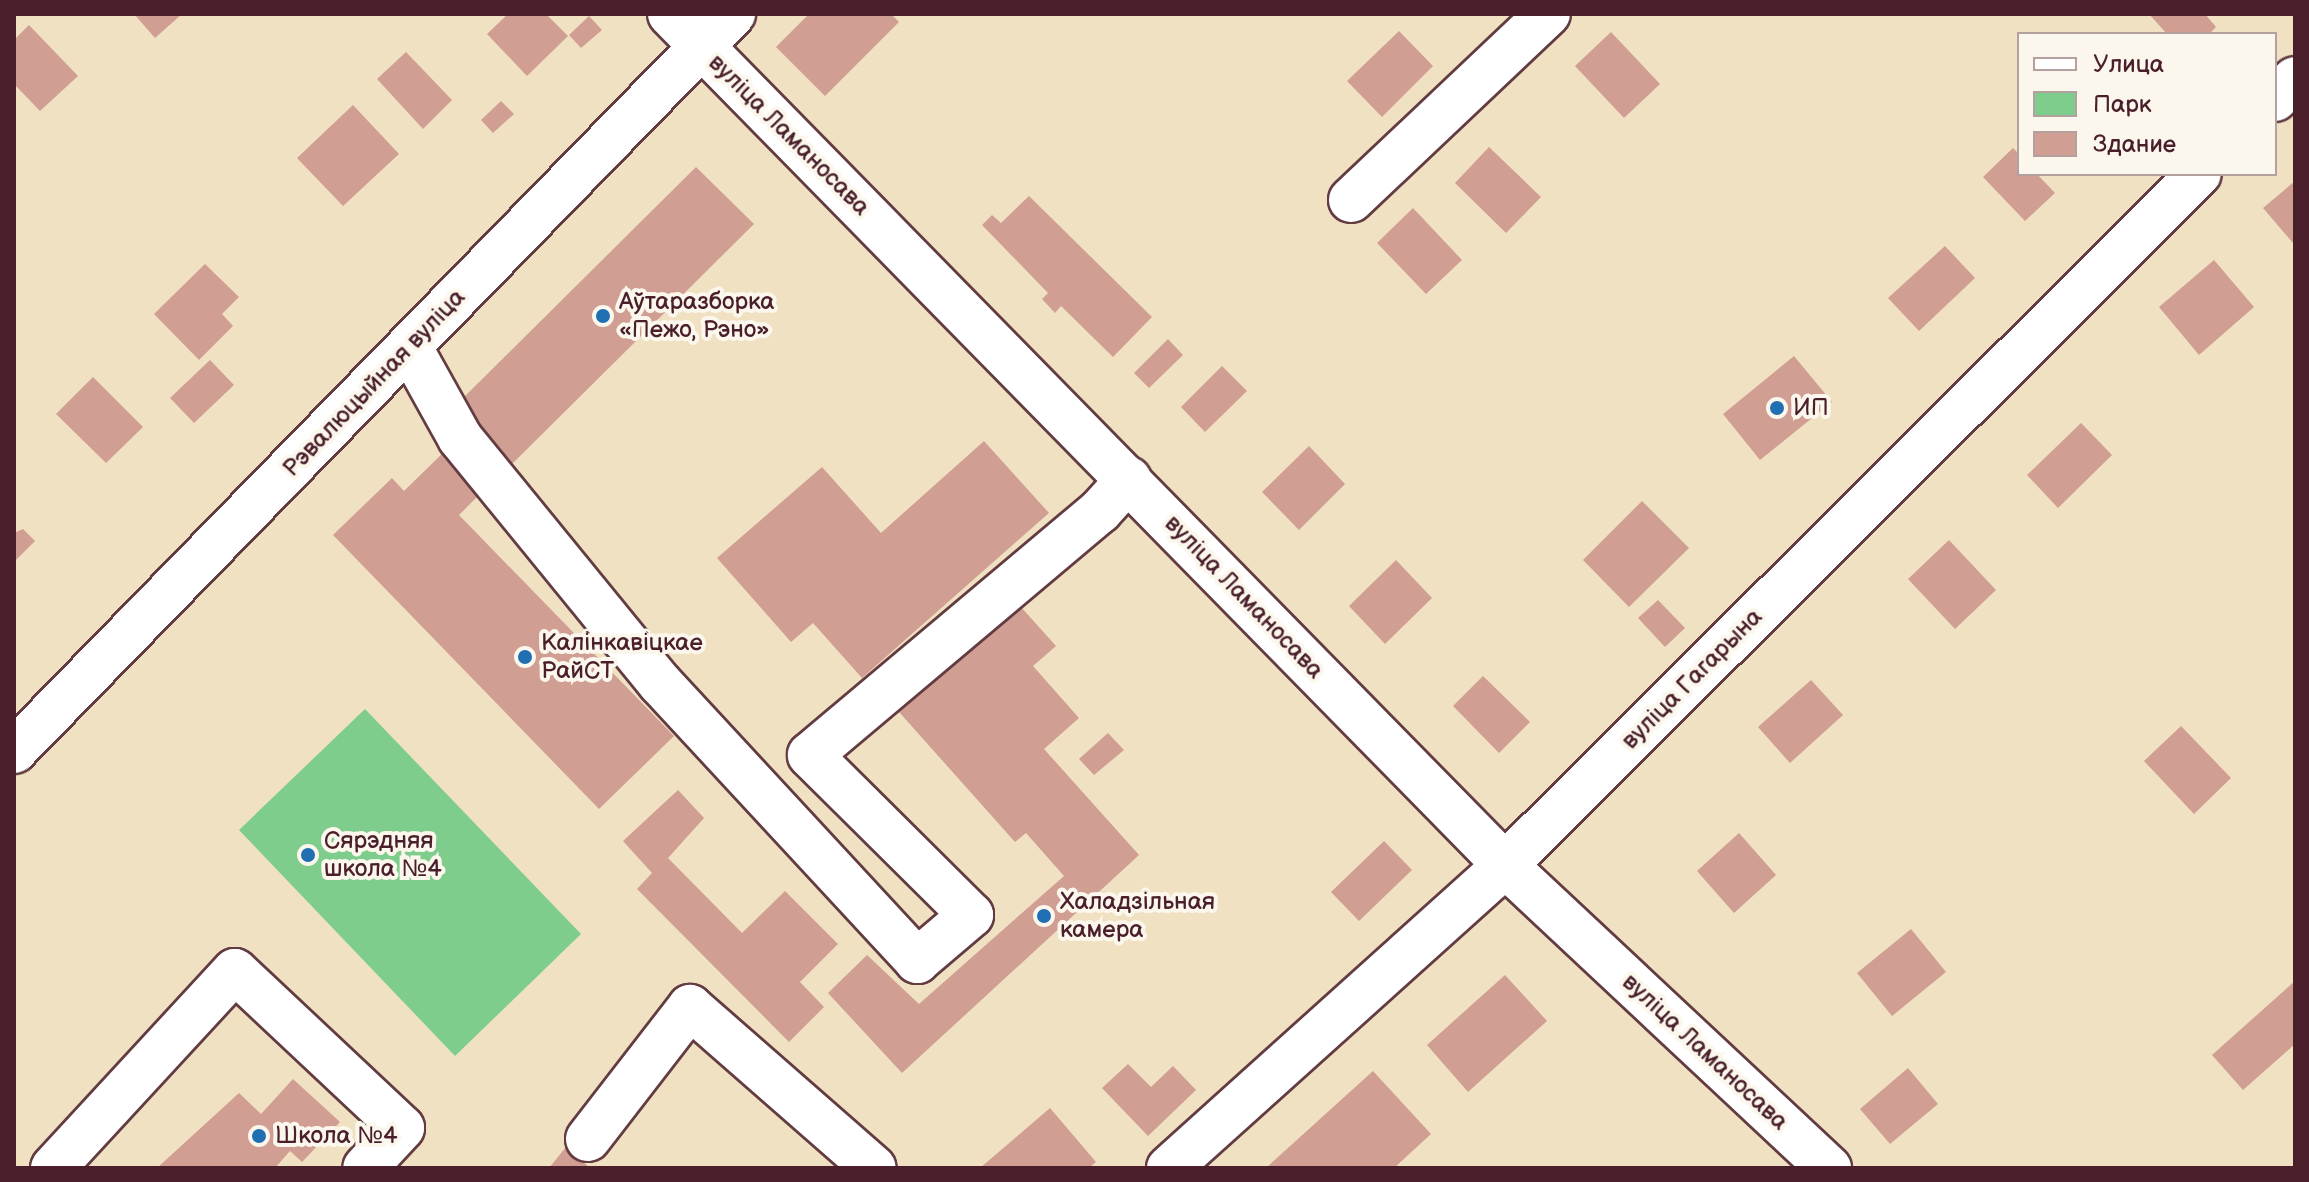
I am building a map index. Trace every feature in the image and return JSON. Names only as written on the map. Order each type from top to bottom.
[{"type":"street","name":"вуліца Ламаносава","points":[[670,14],[1505,865],[1829,1168]]},
{"type":"street","name":"Рэвалюцыйная вуліца","points":[[14,751],[733,14]]},
{"type":"street","points":[[1351,200],[1548,14]]},
{"type":"street","points":[[2277,97],[2295,79]]},
{"type":"street","name":"вуліца Гагарына","points":[[1169,1168],[1505,865],[2197,176]]},
{"type":"street","points":[[410,348],[460,438],[660,683],[917,961],[971,915],[810,755],[1100,511],[1129,479]]},
{"type":"street","points":[[53,1168],[235,971],[402,1128],[365,1168]]},
{"type":"street","points":[[588,1139],[690,1007],[874,1168]]},
{"type":"green space","points":[[365,709],[581,934],[455,1056],[239,830]]},
{"type":"building","points":[[134,14],[182,14],[155,38]]},
{"type":"building","points":[[508,14],[546,14],[568,36],[527,76],[487,34]]},
{"type":"building","points":[[809,14],[891,14],[899,22],[825,96],[776,47]]},
{"type":"building","points":[[2149,14],[2205,14],[2216,27],[2211,32],[2165,32]]},
{"type":"building","points":[[589,16],[602,30],[581,48],[569,35]]},
{"type":"building","points":[[29,25],[78,76],[40,111],[14,84],[14,40]]},
{"type":"building","points":[[1399,31],[1433,66],[1382,117],[1347,81]]},
{"type":"building","points":[[1611,32],[1660,84],[1624,118],[1575,66]]},
{"type":"building","points":[[406,52],[452,100],[423,129],[377,79]]},
{"type":"building","points":[[501,101],[514,114],[493,133],[481,120]]},
{"type":"building","points":[[353,105],[399,154],[343,206],[297,158]]},
{"type":"building","points":[[1489,147],[1541,197],[1506,233],[1455,183]]},
{"type":"building","points":[[2013,148],[2017,152],[2017,176],[2039,176],[2055,193],[2025,221],[1983,177]]},
{"type":"building","name":"Аўтаразборка «Пежо, Рэно»","points":[[696,167],[754,224],[510,466],[453,408]]},
{"type":"building","points":[[2295,181],[2295,241],[2293,243],[2263,208]]},
{"type":"building","points":[[1029,196],[1152,317],[1113,357],[1061,306],[1055,313],[1042,299],[1048,293],[982,225],[992,215],[1001,223]]},
{"type":"building","points":[[1413,208],[1462,260],[1426,294],[1377,243]]},
{"type":"building","points":[[1945,246],[1975,278],[1919,331],[1888,298]]},
{"type":"building","points":[[2214,260],[2254,307],[2199,355],[2159,307]]},
{"type":"building","points":[[205,264],[239,297],[222,314],[233,326],[199,360],[154,314]]},
{"type":"building","points":[[1168,339],[1183,355],[1149,388],[1134,373]]},
{"type":"building","name":"ИП","points":[[1794,356],[1832,402],[1760,460],[1723,414]]},
{"type":"building","points":[[210,360],[234,385],[194,423],[170,398]]},
{"type":"building","points":[[1222,366],[1247,391],[1205,432],[1181,407]]},
{"type":"building","points":[[93,377],[143,427],[106,463],[56,414]]},
{"type":"building","points":[[2081,423],[2112,455],[2058,508],[2027,475]]},
{"type":"building","points":[[984,441],[1049,513],[862,678],[813,623],[791,642],[717,558],[822,467],[881,533]]},
{"type":"building","points":[[1309,446],[1345,484],[1299,530],[1262,492]]},
{"type":"building","name":"Калінкавіцкае РайСТ","points":[[449,447],[487,487],[459,515],[674,736],[599,809],[333,535],[392,478],[404,491]]},
{"type":"building","points":[[1642,501],[1689,548],[1629,607],[1583,560]]},
{"type":"building","points":[[23,529],[35,541],[14,562],[14,533]]},
{"type":"building","points":[[1949,540],[1996,590],[1955,629],[1908,579]]},
{"type":"building","points":[[1396,560],[1432,598],[1385,644],[1349,606]]},
{"type":"building","points":[[1011,596],[1056,646],[1033,666],[1079,718],[1044,749],[1139,855],[902,1073],[828,993],[867,955],[919,1004],[1064,876],[1026,833],[1015,842],[891,703]]},
{"type":"building","points":[[1658,600],[1685,628],[1665,647],[1638,618]]},
{"type":"building","points":[[1483,676],[1530,722],[1499,753],[1453,706]]},
{"type":"building","points":[[1811,680],[1843,715],[1790,763],[1758,727]]},
{"type":"building","points":[[2181,726],[2231,778],[2194,814],[2144,761]]},
{"type":"building","points":[[1108,733],[1124,750],[1094,775],[1079,759]]},
{"type":"building","points":[[678,790],[704,818],[668,858],[742,933],[785,891],[838,944],[800,982],[824,1007],[789,1042],[637,889],[652,873],[623,841]]},
{"type":"building","points":[[1739,833],[1776,875],[1734,913],[1697,871]]},
{"type":"building","points":[[1384,841],[1412,870],[1359,921],[1331,892]]},
{"type":"building","points":[[1911,929],[1946,972],[1892,1016],[1857,973]]},
{"type":"building","points":[[1505,975],[1547,1021],[1468,1092],[1427,1045]]},
{"type":"building","points":[[2295,981],[2295,1044],[2243,1090],[2212,1055]]},
{"type":"building","points":[[1128,1064],[1151,1087],[1173,1066],[1196,1090],[1148,1136],[1102,1088]]},
{"type":"building","points":[[1908,1068],[1938,1104],[1890,1144],[1860,1109]]},
{"type":"building","points":[[1373,1071],[1431,1134],[1394,1168],[1266,1168]]},
{"type":"building","name":"Школа №4","points":[[293,1079],[340,1122],[302,1162],[290,1151],[275,1168],[157,1168],[239,1093],[261,1114]]},
{"type":"building","points":[[1050,1108],[1096,1162],[1089,1168],[980,1168]]},
{"type":"building","points":[[566,1147],[590,1168],[549,1168]]},
{"type":"place","name":"Аўтаразборка «Пежо, Рэно»","points":[[603,316]]},
{"type":"place","name":"ИП","points":[[1777,408]]},
{"type":"place","name":"Калінкавіцкае РайСТ","points":[[525,657]]},
{"type":"place","name":"Сярэдняя школа №4","points":[[308,855]]},
{"type":"place","name":"Халадзільная камера","points":[[1044,916]]},
{"type":"place","name":"Школа №4","points":[[259,1136]]}]
